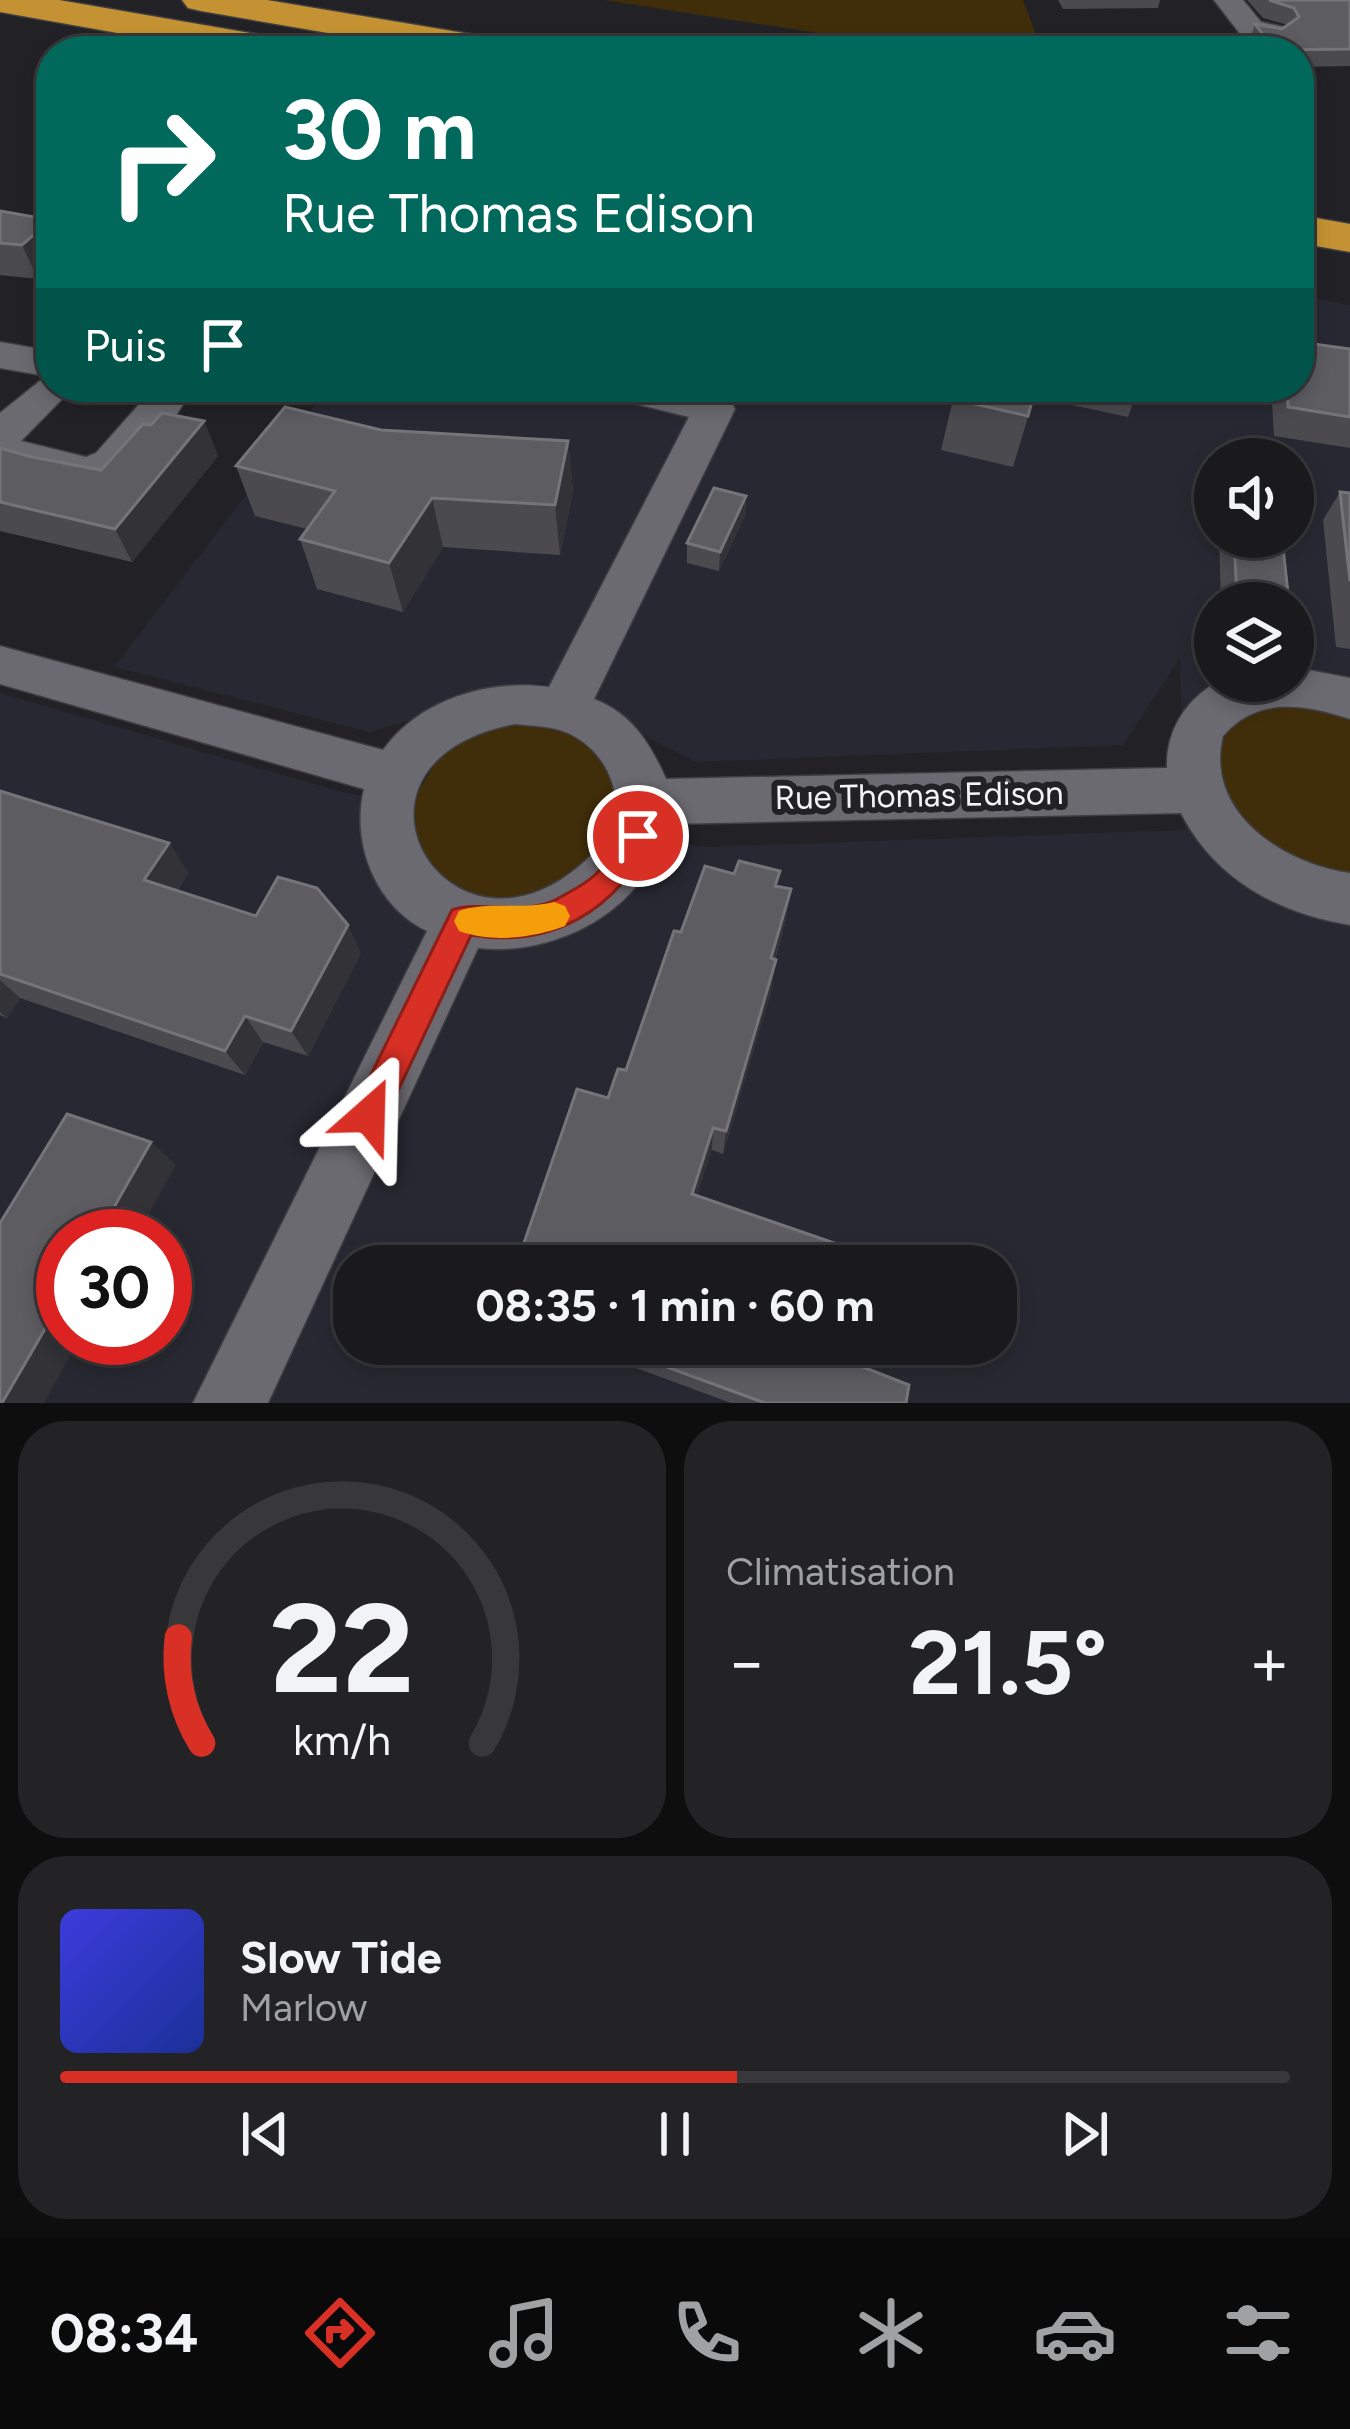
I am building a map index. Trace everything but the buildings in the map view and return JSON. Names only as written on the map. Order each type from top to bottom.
[{"type":"highway","points":[[201,0],[412,36]]},
{"type":"highway","points":[[0,2],[196,36]]},
{"type":"highway","points":[[1314,190],[1350,196]]},
{"type":"highway","points":[[1314,232],[1350,238]]},
{"type":"street","points":[[1228,0],[1251,29],[1273,33]]},
{"type":"street","points":[[0,355],[36,361]]},
{"type":"street","points":[[0,437],[37,402]]},
{"type":"street","points":[[0,451],[96,471],[111,463],[163,402]]},
{"type":"street","points":[[563,710],[714,409],[684,402]]},
{"type":"street","points":[[0,664],[395,776]]},
{"type":"street","points":[[1350,699],[1297,686],[1257,688],[1224,700],[1201,723],[1192,754],[1196,790],[1215,824],[1246,856],[1286,881],[1331,898],[1350,899]]},
{"type":"street","points":[[515,704],[563,710],[595,724],[620,745],[636,773],[643,805],[638,836],[626,861],[584,902],[525,923],[463,920],[419,897],[391,861],[383,818],[395,776],[424,740],[467,714],[515,704]]},
{"type":"street","name":"Rue Thomas Edison","points":[[643,805],[684,799],[1196,790]]},
{"type":"street","points":[[230,1403],[463,920]]},
{"type":"shaded area","points":[[604,0],[1023,0],[1036,36],[838,36]]},
{"type":"shaded area","points":[[1314,298],[1350,306],[1350,1403],[0,1403],[0,693],[345,793],[707,847],[1185,830],[1180,658],[1123,745],[695,762],[542,682],[370,732],[114,667],[317,402],[1314,402]]},
{"type":"shaded area","points":[[1286,706],[1321,709],[1350,719],[1350,880],[1312,869],[1258,840],[1239,823],[1224,796],[1219,765],[1225,737],[1246,717]]},
{"type":"shaded area","points":[[507,721],[558,725],[598,749],[620,788],[618,825],[567,886],[511,902],[464,895],[425,865],[409,808],[442,751]]},
{"type":"slow traffic","points":[[470,921],[493,925],[554,916]]},
{"type":"route","points":[[369,1115],[463,920],[493,925],[556,916],[608,883],[638,836]]}]
